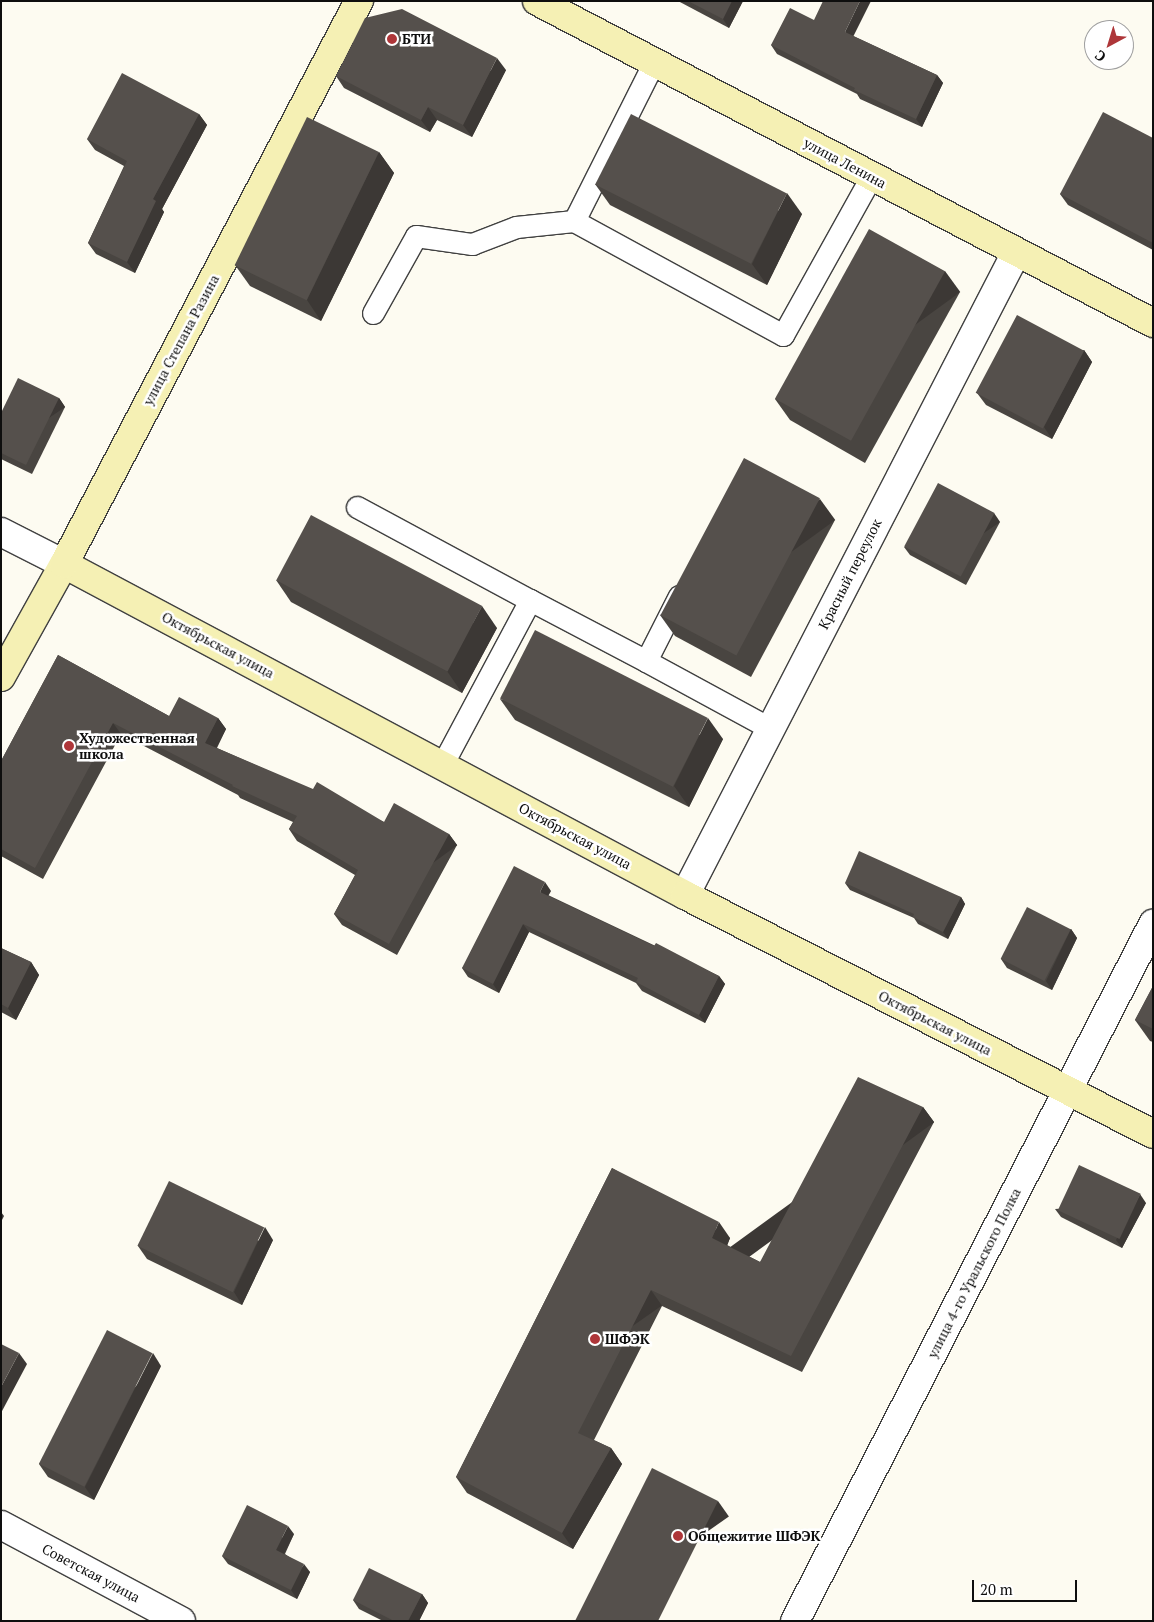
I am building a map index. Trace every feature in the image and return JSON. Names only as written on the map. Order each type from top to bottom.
[{"type":"street","name":"улица Степана Разина","points":[[1,677],[64,564],[359,1]]},
{"type":"street","name":"улица Ленина","points":[[537,1],[1153,323]]},
{"type":"street","name":"Красный переулок","points":[[685,895],[1016,253]]},
{"type":"street","name":"Октябрьская улица","points":[[1,532],[442,764],[685,895],[1153,1134]]},
{"type":"street","name":"улица 4-го Уральского Полка","points":[[795,1621],[1153,924]]},
{"type":"street","name":"Советская улица","points":[[1,1525],[181,1621]]},
{"type":"lane","points":[[574,221],[654,62]]},
{"type":"lane","points":[[373,313],[416,236],[472,244],[516,227],[574,221],[783,335],[871,176]]},
{"type":"lane","points":[[357,507],[771,729]]},
{"type":"lane","points":[[646,661],[686,582]]},
{"type":"lane","points":[[442,764],[530,600]]},
{"type":"building","points":[[688,1],[732,1],[723,19]]},
{"type":"building","points":[[823,1],[860,1],[845,32],[937,75],[916,119],[854,90],[855,88],[771,45],[790,8],[814,20]]},
{"type":"building","points":[[402,9],[497,58],[463,125],[428,107],[421,120],[336,76],[365,18]]},
{"type":"building","points":[[122,73],[199,114],[153,199],[156,201],[127,262],[88,243],[127,161],[87,139]]},
{"type":"building","points":[[1103,112],[1153,138],[1153,243],[1060,194]]},
{"type":"building","points":[[631,114],[787,193],[751,264],[595,184]]},
{"type":"building","points":[[307,117],[379,152],[307,300],[235,265]]},
{"type":"building","points":[[869,229],[945,271],[851,441],[775,399]]},
{"type":"building","points":[[1017,315],[1084,351],[1043,428],[976,393]]},
{"type":"building","points":[[18,378],[59,398],[26,465],[1,453],[1,413]]},
{"type":"building","points":[[744,458],[820,498],[736,656],[660,615]]},
{"type":"building","points":[[938,483],[995,513],[961,577],[904,547]]},
{"type":"building","points":[[311,515],[482,606],[448,671],[276,580]]},
{"type":"building","points":[[535,630],[708,718],[673,787],[500,699]]},
{"type":"building","points":[[58,655],[169,716],[179,697],[218,718],[205,743],[313,789],[317,782],[384,822],[394,803],[449,834],[389,944],[334,914],[358,870],[289,829],[297,816],[232,786],[113,723],[35,868],[1,849],[1,761]]},
{"type":"building","points":[[859,851],[961,897],[943,932],[913,917],[914,914],[845,883]]},
{"type":"building","points":[[514,866],[545,882],[540,892],[654,946],[656,943],[719,976],[699,1015],[636,982],[638,978],[523,924],[493,984],[462,968]]},
{"type":"building","points":[[1027,907],[1071,929],[1044,981],[1001,959]]},
{"type":"building","points":[[1,948],[31,962],[8,1008],[1,1004]]},
{"type":"building","points":[[1153,986],[1153,1029],[1135,1020]]},
{"type":"building","name":"ШФЭК","points":[[858,1077],[923,1107],[791,1356],[651,1290],[578,1433],[611,1448],[562,1533],[456,1477],[612,1168],[719,1222],[712,1238],[760,1262]]},
{"type":"building","points":[[1079,1165],[1141,1194],[1119,1239],[1058,1210]]},
{"type":"building","points":[[169,1181],[264,1227],[233,1292],[137,1246]]},
{"type":"building","points":[[107,1330],[152,1353],[84,1487],[39,1464]]},
{"type":"building","points":[[1,1344],[19,1353],[1,1387]]},
{"type":"building","name":"Общежитие ШФЭК","points":[[652,1468],[718,1501],[658,1621],[575,1621]]},
{"type":"building","points":[[247,1505],[288,1526],[276,1550],[304,1564],[291,1590],[222,1556]]},
{"type":"building","points":[[369,1568],[422,1594],[408,1621],[394,1621],[353,1600]]},
{"type":"place","name":"БТИ","points":[[392,39]]},
{"type":"place","name":"Художественная школа","points":[[69,746]]},
{"type":"place","name":"ШФЭК","points":[[595,1339]]},
{"type":"place","name":"Общежитие ШФЭК","points":[[678,1536]]}]
